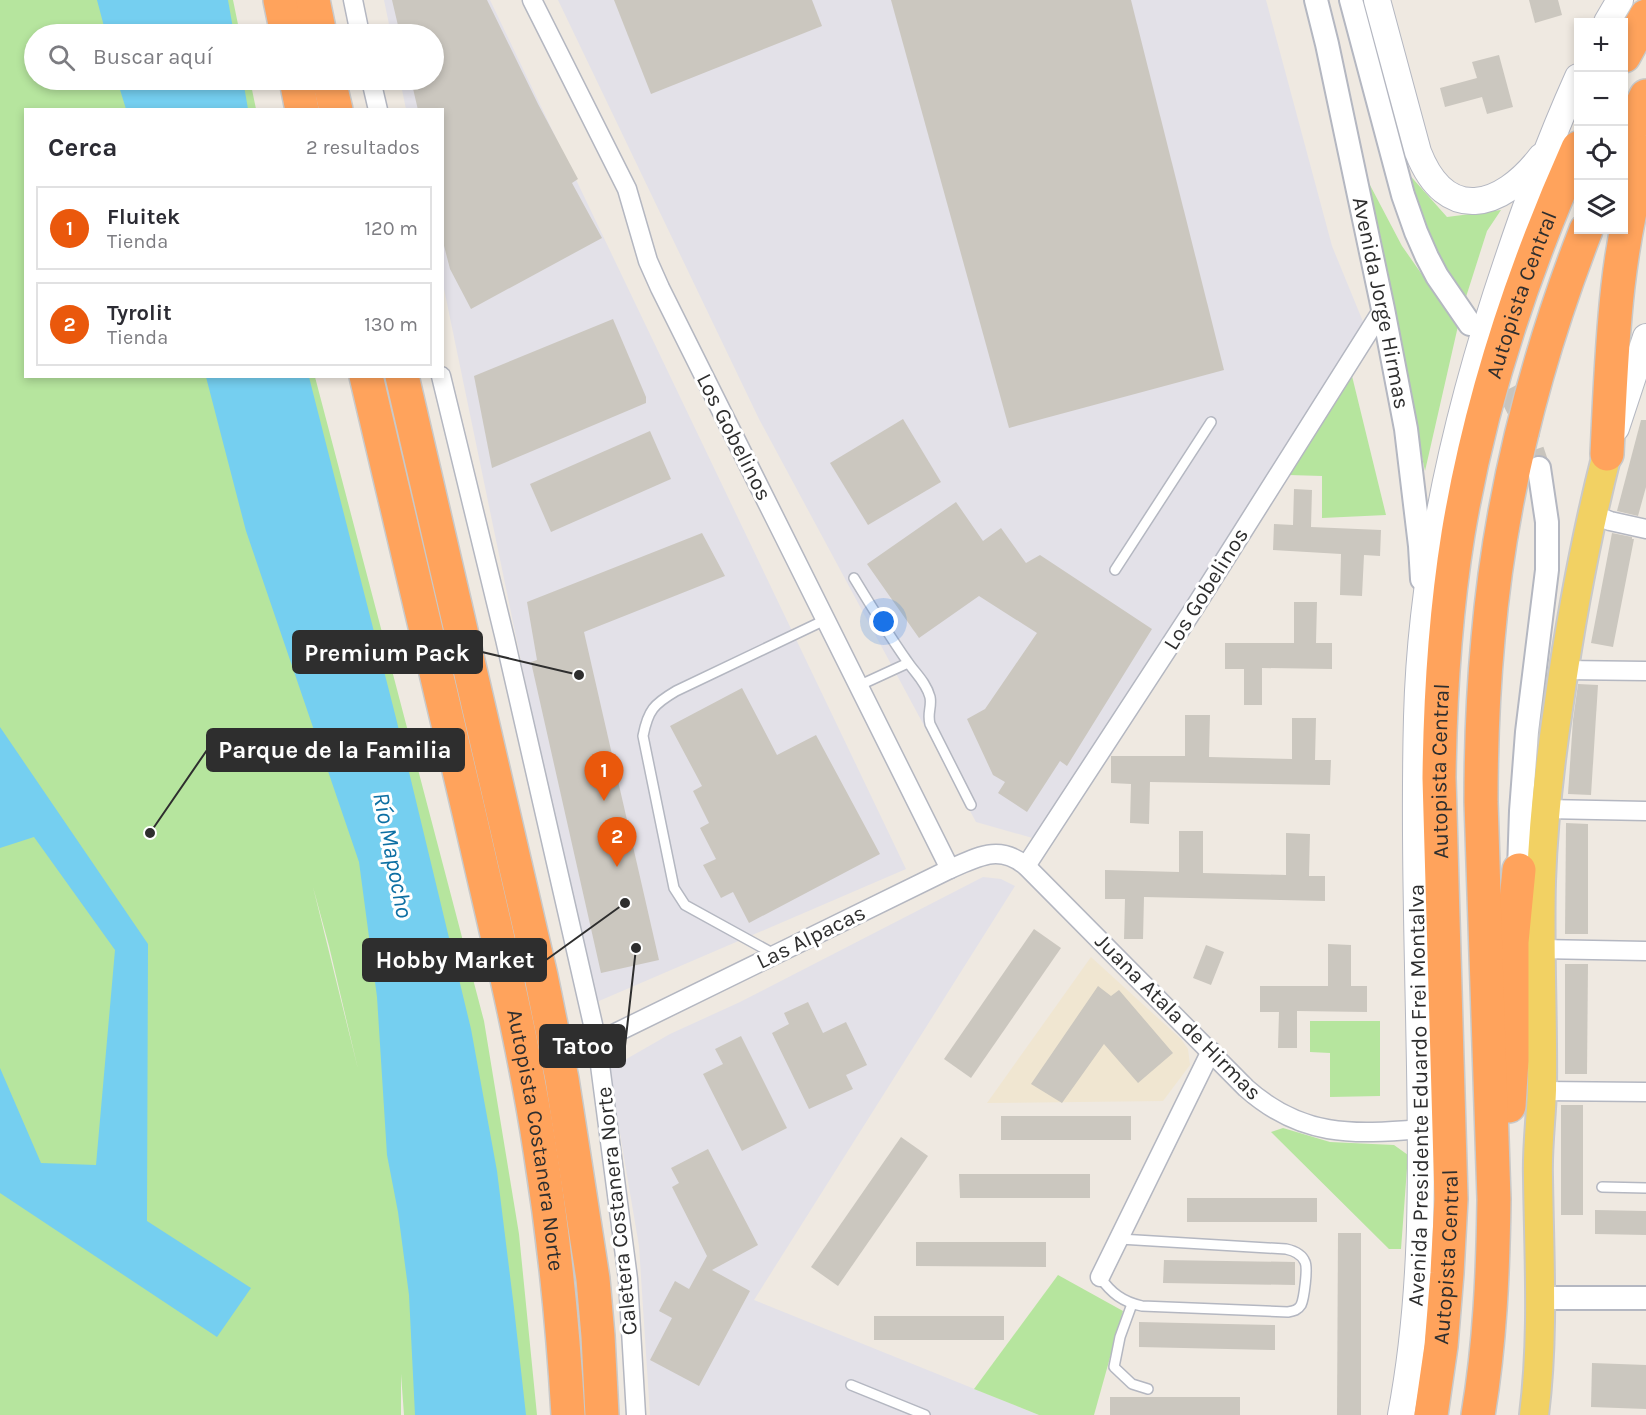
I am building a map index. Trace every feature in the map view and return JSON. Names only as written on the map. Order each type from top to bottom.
[{"type":"highway","points":[[280,0],[285,24]]},
{"type":"highway","points":[[313,0],[318,24]]},
{"type":"highway","points":[[1628,47],[1646,16]]},
{"type":"highway","points":[[298,90],[302,108]]},
{"type":"highway","points":[[331,90],[336,108]]},
{"type":"highway","points":[[1628,133],[1646,96]]},
{"type":"highway","name":"Autopista Central","points":[[1431,1415],[1441,1346],[1451,1199],[1439,778],[1440,718],[1450,589],[1468,480],[1494,373],[1532,263],[1563,148]]},
{"type":"highway","points":[[1607,454],[1614,329],[1621,259],[1630,206],[1646,152]]},
{"type":"highway","name":"Autopista Central","points":[[1478,1415],[1491,1301],[1494,1199],[1481,802],[1481,748],[1488,638],[1503,527],[1526,416],[1555,314],[1585,234]]},
{"type":"highway","name":"Autopista Costanera Norte","points":[[366,378],[518,1025],[550,1218],[562,1321],[568,1415]]},
{"type":"highway","name":"Autopista Costanera Norte","points":[[402,378],[541,976],[562,1079],[593,1279],[602,1415]]},
{"type":"highway","points":[[1494,1199],[1503,1152],[1510,1094],[1512,942],[1519,870]]},
{"type":"main road","points":[[1377,0],[1418,152],[1428,172],[1444,190],[1454,197],[1472,201],[1495,197],[1563,148]]},
{"type":"main road","points":[[1609,18],[1620,0]]},
{"type":"main road","name":"Avenida Presidente Eduardo Frei Montalva","points":[[1401,1415],[1409,1372],[1421,1234],[1417,760],[1424,611],[1440,507],[1463,404],[1495,297],[1563,148],[1574,96]]},
{"type":"main road","points":[[1534,1415],[1540,1347],[1538,1165],[1542,1091],[1540,949],[1541,879],[1546,809],[1571,621],[1592,514],[1607,454],[1638,385],[1646,337]]},
{"type":"main road","points":[[1519,870],[1529,1090],[1538,1165]]},
{"type":"street","points":[[353,0],[358,24]]},
{"type":"street","name":"Los Gobelinos","points":[[532,0],[627,189],[648,261],[660,288],[950,869]]},
{"type":"street","name":"Avenida Jorge Hirmas","points":[[1316,0],[1400,394],[1411,463],[1424,611]]},
{"type":"street","name":"Avenida Jorge Hirmas","points":[[1351,0],[1403,195],[1416,232],[1437,276],[1470,324]]},
{"type":"street","points":[[373,90],[378,108]]},
{"type":"street","name":"Los Gobelinos","points":[[1026,866],[1195,607],[1383,309]]},
{"type":"street","name":"Caletera Costanera Norte","points":[[441,378],[505,639],[597,1041],[628,1279],[636,1415]]},
{"type":"street","points":[[1519,870],[1527,732],[1547,570],[1547,522],[1539,468]]},
{"type":"street","points":[[1592,514],[1619,524],[1646,529]]},
{"type":"street","points":[[1564,670],[1646,671]]},
{"type":"street","points":[[1546,809],[1646,811]]},
{"type":"street","name":"Las Alpacas","points":[[597,1041],[977,857],[994,853],[1011,856],[1026,866]]},
{"type":"street","name":"Juana Atala de Hirmas","points":[[1026,866],[1258,1099],[1278,1112],[1303,1123],[1330,1130],[1364,1133],[1421,1129]]},
{"type":"street","points":[[1540,949],[1646,951]]},
{"type":"street","points":[[1100,1277],[1211,1051]]},
{"type":"street","points":[[1542,1091],[1646,1092]]},
{"type":"street","points":[[1539,1298],[1646,1298]]},
{"type":"lane","points":[[1115,570],[1211,422]]},
{"type":"lane","points":[[854,578],[908,663],[923,681],[930,698],[931,708],[927,716],[930,724],[971,806]]},
{"type":"lane","points":[[774,955],[685,905],[674,888],[643,736],[646,718],[659,701],[825,620]]},
{"type":"lane","points":[[858,686],[908,663]]},
{"type":"lane","points":[[1602,1187],[1646,1188]]},
{"type":"lane","points":[[1100,1277],[1113,1294],[1132,1304],[1142,1306],[1293,1312],[1302,1302],[1307,1266],[1299,1254],[1286,1249],[1120,1239]]},
{"type":"lane","points":[[1132,1304],[1120,1337],[1114,1366],[1132,1384],[1148,1389]]},
{"type":"lane","points":[[851,1385],[925,1415]]},
{"type":"shaded area","points":[[384,0],[490,0],[906,869],[592,1004],[444,289],[444,108],[406,108],[402,90],[444,90],[444,24],[389,24]]},
{"type":"shaded area","points":[[558,0],[1266,0],[1332,246],[1366,329],[1036,839],[976,822],[759,419]]},
{"type":"shaded area","points":[[983,877],[1001,879],[1015,886],[754,1300],[1039,1415],[650,1415],[639,1246],[609,1069],[670,1034],[740,1002]]},
{"type":"shaded area","points":[[1091,957],[1181,1039],[1188,1049],[1190,1065],[1163,1101],[987,1103]]},
{"type":"green space","points":[[0,0],[233,0],[238,24],[24,24],[24,90],[252,90],[256,108],[24,108],[24,378],[315,378],[484,1021],[519,1234],[537,1415],[404,1415],[401,1374],[401,1415],[0,1415]],"holes":[[[313,887],[329,946],[358,1069]]]},
{"type":"green space","points":[[1361,168],[1402,246],[1458,326],[1425,471]]},
{"type":"green space","points":[[1406,171],[1447,217],[1501,210],[1487,231],[1466,297],[1455,285],[1427,236]]},
{"type":"green space","points":[[1352,376],[1386,515],[1322,518],[1322,476],[1289,475]]},
{"type":"green space","points":[[1310,1021],[1380,1021],[1380,1096],[1330,1097],[1330,1053],[1310,1052]]},
{"type":"green space","points":[[1283,1128],[1330,1142],[1394,1145],[1408,1155],[1401,1249],[1389,1249],[1271,1132]]},
{"type":"green space","points":[[1058,1275],[1123,1311],[1094,1415],[1039,1415],[974,1389]]},
{"type":"water","points":[[97,0],[228,0],[232,24],[103,24]]},
{"type":"water","points":[[120,90],[245,90],[248,108],[126,108]]},
{"type":"water","name":"Río Mapocho","points":[[206,378],[309,378],[396,718],[471,1029],[497,1171],[526,1415],[415,1415],[409,1295],[398,1212],[387,1155],[377,997],[359,862],[246,531]]},
{"type":"water","points":[[0,727],[148,944],[147,1221],[251,1288],[217,1337],[0,1193],[0,1068],[41,1163],[96,1165],[115,950],[34,837],[0,848]]},
{"type":"building","points":[[392,0],[487,0],[578,179],[572,183],[602,238],[471,309],[450,269],[444,246],[444,108],[418,108],[413,90],[444,90],[444,24],[398,24]]},
{"type":"building","points":[[614,0],[812,0],[822,26],[651,94]]},
{"type":"building","points":[[891,0],[1131,0],[1224,370],[1009,428]]},
{"type":"building","points":[[1529,0],[1558,0],[1562,15],[1535,23]]},
{"type":"building","points":[[1499,55],[1513,107],[1487,114],[1482,97],[1445,107],[1440,88],[1477,78],[1472,62]]},
{"type":"building","points":[[613,319],[646,397],[646,403],[492,468],[474,376]]},
{"type":"building","points":[[903,419],[941,482],[868,525],[830,463]]},
{"type":"building","points":[[1641,420],[1646,420],[1646,487],[1638,516],[1617,511]]},
{"type":"building","points":[[650,431],[671,479],[551,532],[530,484]]},
{"type":"building","points":[[1294,489],[1312,490],[1311,527],[1381,530],[1380,556],[1364,555],[1362,596],[1340,595],[1341,554],[1273,550],[1274,524],[1293,525]]},
{"type":"building","points":[[956,502],[983,541],[1001,528],[1026,563],[1040,555],[1152,629],[1067,766],[1060,761],[1027,812],[998,793],[1005,782],[993,775],[967,719],[985,709],[1037,633],[979,596],[919,638],[867,564]]},
{"type":"building","points":[[702,533],[725,576],[584,632],[659,960],[601,973],[531,662],[537,660],[527,602]]},
{"type":"building","points":[[1612,533],[1634,539],[1613,647],[1591,643]]},
{"type":"building","points":[[1294,602],[1317,602],[1316,643],[1332,643],[1332,669],[1262,668],[1262,705],[1244,705],[1244,669],[1225,669],[1225,643],[1294,643]]},
{"type":"building","points":[[1578,684],[1598,685],[1591,795],[1568,794]]},
{"type":"building","points":[[742,688],[777,755],[816,735],[880,854],[749,923],[733,892],[721,898],[703,865],[716,859],[700,828],[709,823],[693,791],[702,786],[670,726]]},
{"type":"building","points":[[1185,715],[1210,715],[1209,757],[1292,759],[1292,718],[1316,718],[1315,760],[1331,760],[1330,785],[1150,782],[1149,824],[1130,823],[1131,784],[1111,783],[1111,756],[1185,756]]},
{"type":"building","points":[[1566,823],[1588,824],[1588,934],[1565,934]]},
{"type":"building","points":[[1179,831],[1203,831],[1203,873],[1286,875],[1286,833],[1310,834],[1309,876],[1325,876],[1325,901],[1144,897],[1143,939],[1124,939],[1125,899],[1105,899],[1105,870],[1179,872]]},
{"type":"building","points":[[1034,929],[1061,948],[971,1078],[944,1059]]},
{"type":"building","points":[[1328,944],[1351,945],[1351,986],[1367,986],[1367,1012],[1297,1011],[1297,1048],[1278,1048],[1279,1012],[1260,1012],[1260,986],[1328,986]]},
{"type":"building","points":[[1206,945],[1224,952],[1211,985],[1193,978]]},
{"type":"building","points":[[1565,964],[1588,964],[1587,1074],[1565,1074]]},
{"type":"building","points":[[1098,986],[1111,996],[1119,990],[1173,1053],[1138,1083],[1104,1044],[1062,1103],[1031,1084]]},
{"type":"building","points":[[808,1002],[823,1033],[846,1022],[867,1065],[846,1075],[853,1089],[809,1109],[772,1033],[789,1024],[784,1013]]},
{"type":"building","points":[[741,1036],[787,1128],[742,1151],[703,1074],[723,1064],[715,1049]]},
{"type":"building","points":[[1561,1105],[1583,1105],[1583,1215],[1561,1215]]},
{"type":"building","points":[[1001,1116],[1131,1116],[1131,1140],[1001,1140]]},
{"type":"building","points":[[901,1137],[928,1156],[838,1286],[811,1267]]},
{"type":"building","points":[[708,1149],[758,1245],[712,1270],[750,1291],[699,1386],[650,1360],[672,1318],[659,1311],[675,1281],[689,1289],[707,1256],[672,1187],[679,1183],[671,1168]]},
{"type":"building","points":[[959,1174],[1090,1174],[1090,1198],[960,1198]]},
{"type":"building","points":[[1187,1198],[1317,1198],[1317,1222],[1187,1222]]},
{"type":"building","points":[[1595,1210],[1646,1211],[1646,1235],[1595,1234]]},
{"type":"building","points":[[1338,1233],[1361,1233],[1361,1415],[1337,1415]]},
{"type":"building","points":[[916,1242],[1046,1242],[1046,1267],[916,1266]]},
{"type":"building","points":[[1164,1260],[1295,1262],[1295,1285],[1163,1283]]},
{"type":"building","points":[[874,1316],[1004,1316],[1004,1340],[874,1340]]},
{"type":"building","points":[[1139,1322],[1275,1325],[1275,1350],[1139,1347]]},
{"type":"building","points":[[1592,1363],[1646,1365],[1646,1409],[1591,1407]]},
{"type":"building","points":[[1110,1397],[1240,1397],[1240,1415],[1110,1415]]},
{"type":"tunnel","points":[[1493,360],[1522,418],[1539,468]]},
{"type":"place","name":"Premium Pack","points":[[579,675]]},
{"type":"place","name":"Fluitek","points":[[604,801]]},
{"type":"place","name":"Parque de la Familia","points":[[150,833]]},
{"type":"place","name":"Tyrolit","points":[[617,867]]},
{"type":"place","name":"Hobby Market","points":[[625,903]]},
{"type":"place","name":"Tatoo","points":[[636,948]]}]
